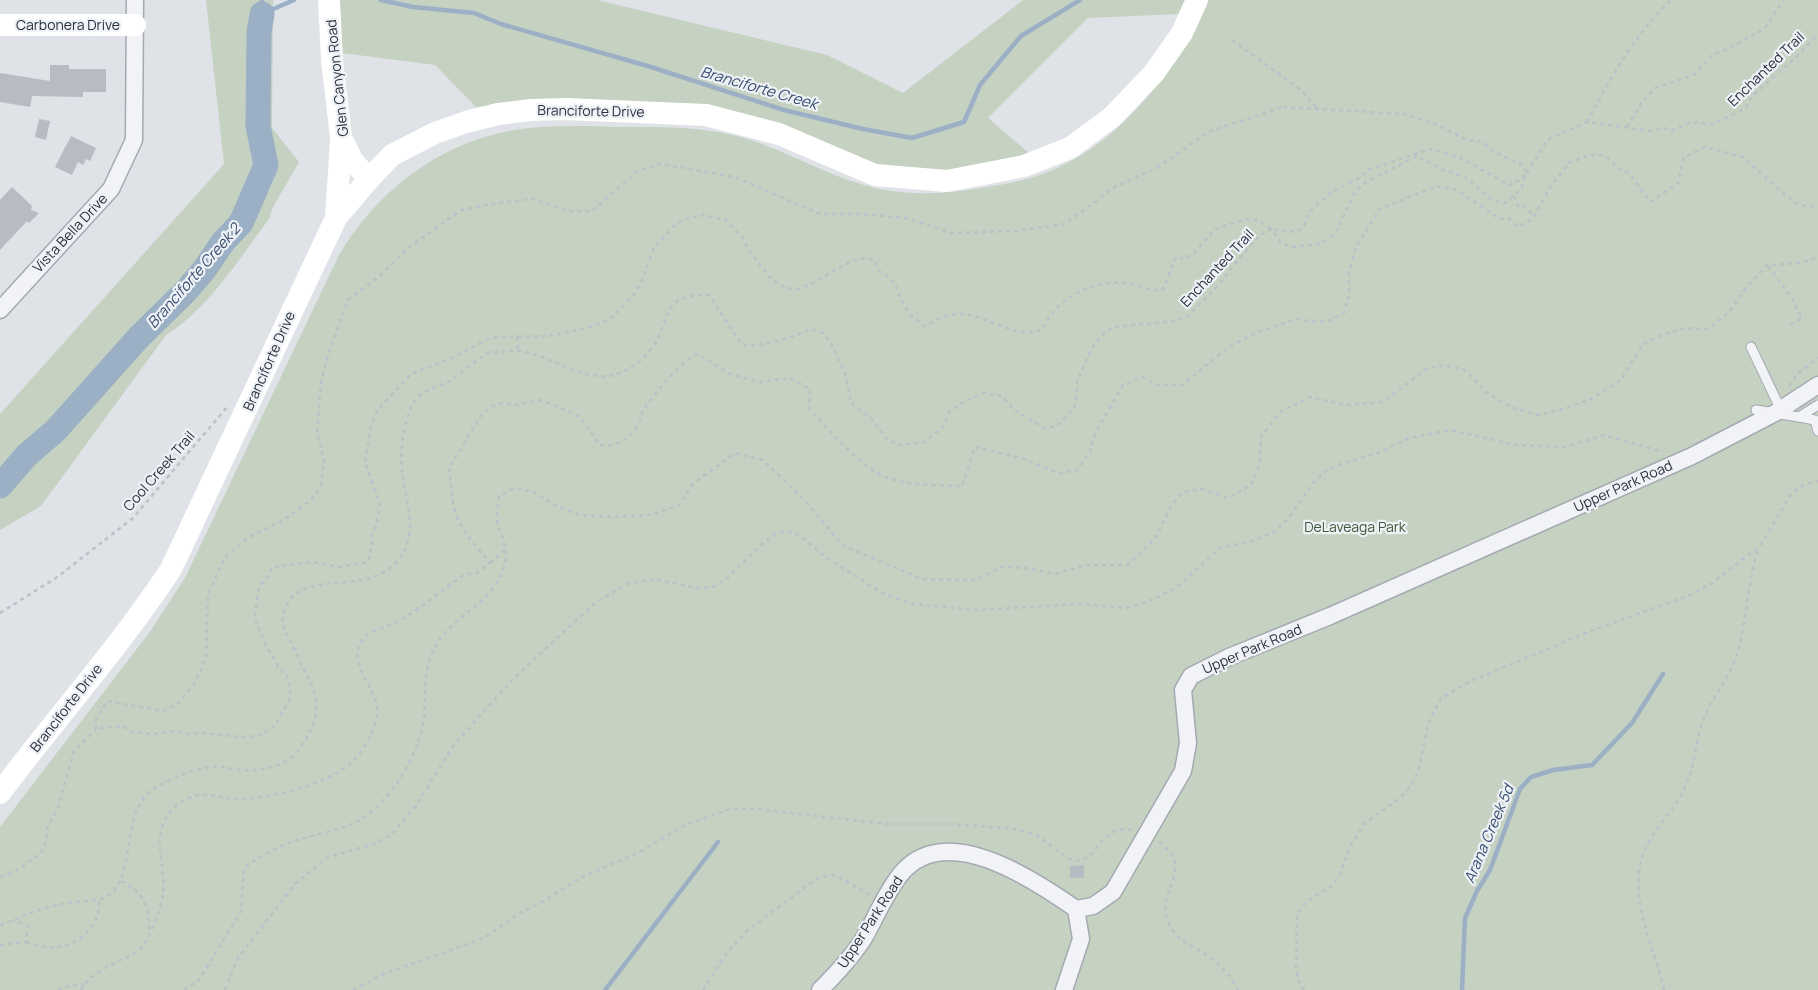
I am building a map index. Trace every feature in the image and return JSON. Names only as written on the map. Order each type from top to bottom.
[{"type":"street","name":"Vista Bella Drive","points":[[0,310],[111,189],[134,140],[136,0]]},
{"type":"street","name":"Glen Canyon Road","points":[[329,0],[332,60],[341,137],[352,160],[368,179]]},
{"type":"street","name":"Branciforte Drive","points":[[0,794],[46,732],[142,613],[171,570],[336,218],[368,179],[392,155],[435,133],[466,122],[498,114],[566,109],[706,115],[779,134],[875,175],[946,181],[1024,166],[1070,148],[1112,117],[1154,72],[1182,33],[1197,0]]},
{"type":"street","name":"Carbonera Drive","points":[[0,25],[135,25]]},
{"type":"street","points":[[341,137],[356,151],[373,156],[392,155]]},
{"type":"street","points":[[336,218],[341,137]]},
{"type":"street","name":"Upper Park Road","points":[[820,990],[837,973],[863,939],[893,886],[912,863],[929,854],[946,853],[974,856],[1012,868],[1076,909],[1093,906],[1113,892],[1183,771],[1188,743],[1182,690],[1191,676],[1229,657],[1330,616],[1692,456],[1818,384]]},
{"type":"street","points":[[1064,990],[1081,939],[1076,909]]},
{"type":"lane","points":[[1751,347],[1777,408]]},
{"type":"lane","points":[[1799,417],[1818,405]]},
{"type":"lane","points":[[1756,410],[1777,408],[1799,417],[1815,420],[1818,431]]},
{"type":"path","points":[[1534,216],[1523,205],[1518,206],[1514,196],[1521,189],[1527,173],[1546,140],[1587,122],[1610,80],[1650,19],[1671,0]]},
{"type":"path","points":[[1627,127],[1643,101],[1655,88],[1695,74],[1704,61],[1713,54],[1722,52],[1764,29],[1784,0]]},
{"type":"path","name":"Enchanted Trail","points":[[1587,122],[1627,127],[1637,131],[1663,128],[1673,130],[1692,122],[1712,124],[1739,112],[1747,106],[1752,96],[1794,59],[1818,34]]},
{"type":"path","points":[[1232,40],[1301,90],[1316,107]]},
{"type":"path","points":[[96,729],[95,721],[107,702],[164,711],[178,703],[194,685],[206,658],[208,594],[225,557],[249,537],[282,521],[310,501],[321,486],[324,461],[317,432],[321,383],[328,355],[348,300],[381,275],[408,248],[461,210],[496,203],[533,199],[568,211],[592,211],[638,172],[660,164],[735,177],[820,214],[861,214],[906,218],[951,233],[1015,230],[1065,224],[1115,187],[1158,168],[1210,131],[1282,106],[1404,114],[1416,117],[1467,140],[1483,142],[1492,151],[1523,165],[1527,173]]},
{"type":"path","points":[[490,563],[458,521],[453,503],[453,487],[449,468],[478,420],[493,406],[502,403],[518,405],[540,400],[552,404],[580,417],[600,445],[611,447],[625,441],[640,422],[644,407],[665,382],[676,373],[685,360],[698,354],[730,374],[760,382],[790,378],[810,389],[810,409],[850,451],[881,474],[890,478],[913,483],[962,486],[975,447],[1024,459],[1058,473],[1076,470],[1090,452],[1100,424],[1124,385],[1142,377],[1157,385],[1182,385],[1230,346],[1258,332],[1296,319],[1318,322],[1331,320],[1344,313],[1349,295],[1349,272],[1356,247],[1380,209],[1437,186],[1457,190],[1489,214],[1500,220],[1509,218],[1517,226],[1527,223],[1534,216],[1551,186],[1569,164],[1589,155],[1604,155],[1621,170],[1630,174],[1650,202],[1678,183],[1684,157],[1705,147],[1743,157],[1778,189],[1799,205],[1818,207]]},
{"type":"path","points":[[0,877],[16,871],[41,853],[46,841],[47,828],[58,807],[74,751],[96,729],[122,726],[133,732],[153,734],[175,731],[186,734],[202,733],[241,737],[258,736],[275,726],[291,696],[288,676],[266,646],[256,622],[258,587],[269,575],[272,567],[313,562],[339,567],[368,562],[372,545],[371,536],[376,526],[380,504],[365,462],[371,426],[377,410],[411,374],[456,356],[486,340],[549,336],[591,327],[609,320],[633,296],[642,280],[654,247],[677,223],[702,215],[726,220],[734,226],[748,249],[771,279],[786,288],[798,289],[810,285],[840,266],[864,258],[874,260],[880,272],[893,280],[896,284],[898,296],[908,312],[925,326],[941,317],[962,314],[1000,328],[1031,334],[1043,329],[1048,316],[1059,304],[1094,284],[1124,283],[1141,286],[1154,292],[1163,289],[1176,257],[1184,259],[1194,254],[1215,229],[1245,219],[1257,220],[1271,229],[1296,232],[1304,226],[1309,212],[1333,191],[1359,178],[1368,170],[1430,149],[1459,157],[1509,185],[1520,180],[1527,173]]},
{"type":"path","name":"Enchanted Trail","points":[[120,881],[134,817],[146,794],[158,785],[213,766],[254,771],[268,769],[291,759],[300,748],[318,716],[318,702],[306,672],[283,628],[283,614],[288,601],[299,590],[339,581],[365,581],[393,566],[408,544],[410,531],[401,455],[411,407],[418,396],[464,373],[490,352],[518,350],[590,375],[606,377],[619,374],[639,362],[650,350],[657,340],[666,312],[676,301],[694,295],[709,295],[742,345],[757,346],[778,342],[810,329],[823,333],[833,347],[840,362],[851,403],[871,418],[886,438],[899,445],[924,442],[944,426],[949,412],[964,402],[984,393],[1002,396],[1013,409],[1044,428],[1057,426],[1074,409],[1077,380],[1092,348],[1102,335],[1113,327],[1177,321],[1188,315],[1216,288],[1260,235],[1271,229],[1281,243],[1292,247],[1320,244],[1335,234],[1354,194],[1366,182],[1417,156],[1444,170],[1465,177],[1491,199],[1505,203],[1514,196]]},
{"type":"path","points":[[184,990],[199,980],[241,911],[244,868],[264,853],[309,837],[328,833],[355,822],[369,814],[391,792],[404,772],[422,729],[426,677],[432,652],[444,632],[455,620],[488,596],[499,582],[507,548],[497,519],[499,496],[514,488],[534,492],[556,506],[580,515],[613,517],[651,515],[679,505],[693,484],[735,453],[762,460],[807,503],[842,545],[922,579],[975,580],[1002,567],[1027,568],[1055,574],[1086,565],[1127,565],[1155,539],[1171,506],[1183,492],[1202,489],[1228,498],[1251,485],[1260,464],[1260,437],[1280,412],[1310,397],[1347,405],[1383,402],[1426,369],[1444,365],[1464,370],[1486,392],[1511,407],[1538,415],[1563,409],[1591,399],[1621,380],[1643,344],[1662,335],[1686,328],[1708,328],[1729,312],[1746,288],[1768,265],[1800,263],[1818,257]]},
{"type":"path","points":[[1768,265],[1792,298],[1802,318],[1788,326]]},
{"type":"path","points":[[518,337],[518,350]]},
{"type":"path","points":[[1777,408],[1797,374],[1818,358]]},
{"type":"path","name":"Cool Creek Trail","points":[[0,613],[56,578],[134,518],[191,453],[224,408],[232,404]]},
{"type":"path","points":[[225,990],[238,958],[295,884],[328,857],[382,841],[391,835],[415,807],[457,740],[512,680],[595,603],[628,584],[655,579],[696,588],[713,587],[725,580],[776,533],[786,531],[799,535],[827,558],[884,594],[914,604],[976,610],[1081,604],[1127,608],[1154,600],[1176,588],[1220,548],[1252,541],[1274,532],[1288,519],[1313,482],[1326,470],[1343,463],[1378,454],[1409,438],[1450,430],[1516,445],[1565,447],[1604,435],[1666,452]]},
{"type":"path","points":[[1664,990],[1645,926],[1638,877],[1640,862],[1648,844],[1685,788],[1704,718],[1733,666],[1739,647],[1750,580],[1760,546],[1792,493],[1803,485],[1818,481]]},
{"type":"path","points":[[1304,990],[1297,974],[1297,914],[1306,902],[1333,886],[1341,872],[1350,846],[1366,822],[1400,799],[1410,788],[1418,772],[1429,722],[1441,698],[1471,681],[1564,642],[1690,595],[1712,583],[1760,546]]},
{"type":"path","points":[[81,990],[91,975],[140,949],[149,935],[163,894],[160,842],[163,821],[183,801],[210,793],[236,799],[271,796],[320,783],[341,773],[355,759],[365,744],[374,726],[378,708],[372,692],[362,676],[357,652],[365,636],[395,623],[464,575],[477,573],[507,548]]},
{"type":"path","points":[[353,990],[381,975],[484,938],[518,914],[542,902],[582,877],[638,853],[685,826],[730,809],[758,809],[885,824],[953,824],[1015,830],[1037,835],[1067,858],[1075,861],[1084,859],[1115,830],[1126,829],[1145,835],[1164,846],[1175,860],[1176,871],[1167,896],[1166,909],[1168,920],[1174,933],[1220,966],[1238,990]]},
{"type":"path","points":[[703,990],[728,951],[749,929],[818,878],[835,875],[871,895],[885,886],[893,886]]},
{"type":"path","points":[[0,925],[41,909],[99,899],[109,895],[120,881],[134,888],[144,900],[150,918],[149,935]]},
{"type":"path","points":[[0,945],[26,942],[36,947],[46,947],[59,946],[81,939],[88,935],[100,913],[99,899]]},
{"type":"path","points":[[11,921],[28,926],[26,942]]},
{"type":"path","points":[[58,990],[64,986],[84,984]]},
{"type":"green space","points":[[206,0],[273,0],[272,128],[299,162],[272,209],[269,219],[235,266],[196,311],[166,335],[41,506],[0,530],[0,414],[224,164]]},
{"type":"green space","points":[[339,0],[597,0],[827,55],[903,93],[1023,0],[1185,0],[1178,14],[1088,18],[988,118],[1030,154],[944,174],[878,167],[789,127],[571,98],[476,107],[435,65],[342,53]]},
{"type":"green space","name":"DeLaveaga Park","points":[[1208,0],[1818,0],[1818,990],[0,990],[0,827],[149,633],[185,578],[339,255],[375,207],[396,187],[420,169],[445,154],[472,142],[500,133],[552,126],[675,128],[719,132],[751,140],[839,177],[888,191],[955,192],[1018,181],[1046,173],[1081,155],[1105,139],[1126,120],[1164,75],[1195,26]]},
{"type":"building","points":[[50,65],[69,65],[69,69],[106,69],[106,92],[83,92],[83,97],[32,96],[30,107],[0,102],[0,73],[50,81]]},
{"type":"building","points":[[39,119],[50,121],[46,140],[35,137]]},
{"type":"building","points":[[71,136],[96,148],[90,161],[86,159],[83,165],[78,162],[72,175],[55,167]]},
{"type":"building","points":[[12,187],[32,206],[31,210],[39,213],[29,223],[27,221],[0,250],[0,200]]},
{"type":"building","points":[[1084,865],[1084,878],[1070,878],[1070,866]]},
{"type":"waterway","name":"Branciforte Creek","points":[[262,0],[262,14],[294,0]]},
{"type":"waterway","name":"Branciforte Creek","points":[[381,0],[413,7],[474,13],[501,24],[651,67],[784,110],[863,129],[912,138],[964,122],[980,85],[1021,36],[1080,0]]},
{"type":"waterway","name":"Branciforte Creek 2","points":[[0,486],[27,455],[56,430],[139,337],[185,292],[204,270],[223,242],[241,223],[266,165],[258,126],[259,32],[262,14]]},
{"type":"waterway","name":"Arana Creek 5d","points":[[1462,990],[1465,918],[1477,891],[1490,870],[1520,789],[1531,777],[1553,770],[1592,765],[1632,723],[1663,674]]},
{"type":"waterway","points":[[605,990],[718,842]]}]
